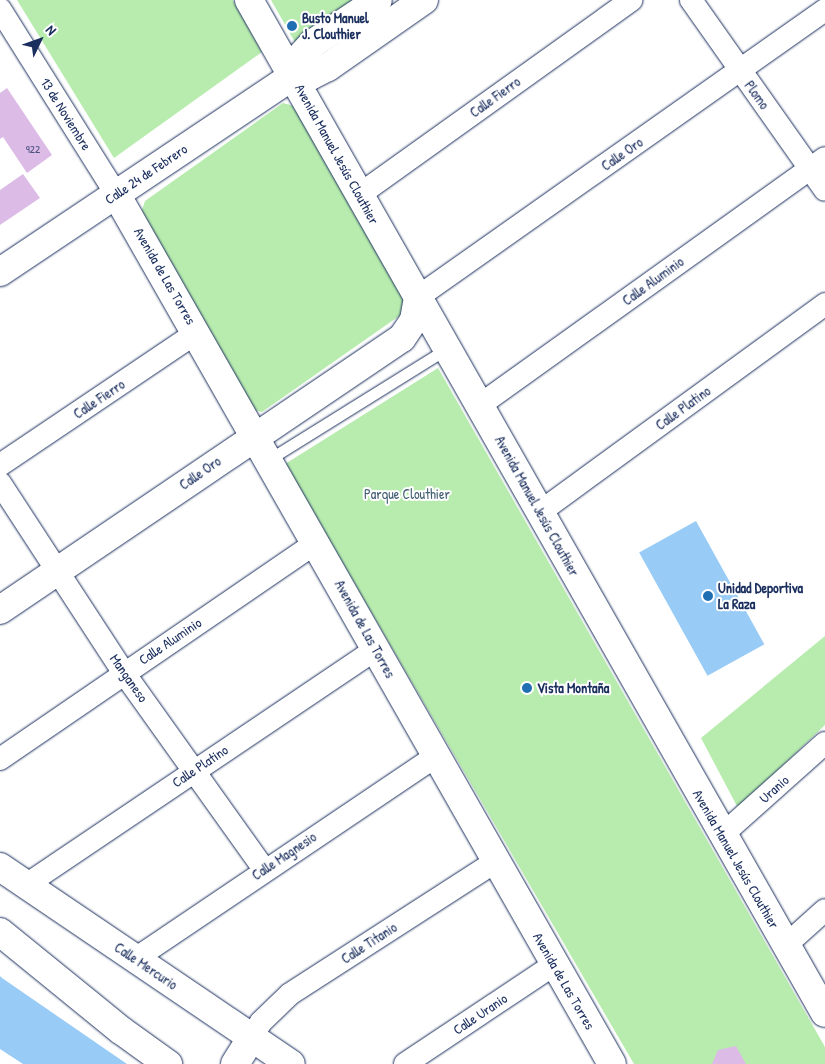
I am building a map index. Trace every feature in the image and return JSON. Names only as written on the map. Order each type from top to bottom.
[{"type":"street","name":"Avenida Manuel Jesús Clouthier","points":[[249,0],[480,405],[722,836],[825,1013]]},
{"type":"street","points":[[378,0],[312,44],[299,58],[293,76],[310,76],[328,67],[424,0]]},
{"type":"street","name":"Calle Fierro","points":[[360,195],[631,0]]},
{"type":"street","name":"Plomo","points":[[691,0],[740,71],[818,163],[825,190]]},
{"type":"street","name":"13 de Noviembre","points":[[0,9],[116,194]]},
{"type":"street","name":"Calle Oro","points":[[418,297],[825,10]]},
{"type":"street","name":"Calle 24 de Febrero","points":[[0,272],[293,76]]},
{"type":"street","name":"Calle Aluminio","points":[[480,405],[818,163]]},
{"type":"street","name":"Avenida de Las Torres","points":[[116,194],[197,332],[254,436],[317,542],[436,756],[612,1064]]},
{"type":"street","points":[[402,338],[414,320],[418,297]]},
{"type":"street","name":"Calle Platino","points":[[540,512],[825,304]]},
{"type":"street","name":"Calle Fierro","points":[[0,466],[197,332]]},
{"type":"street","points":[[402,338],[428,337],[450,355]]},
{"type":"street","name":"Calle Oro","points":[[0,610],[254,436],[402,338]]},
{"type":"street","name":"Manganeso","points":[[0,483],[124,673],[195,769],[264,869]]},
{"type":"street","name":"Calle Aluminio","points":[[0,759],[317,542]]},
{"type":"street","name":"Calle Platino","points":[[26,885],[195,769],[376,649]]},
{"type":"street","name":"Uranio","points":[[722,836],[825,743]]},
{"type":"street","name":"Calle Magnesio","points":[[135,959],[264,869],[436,756]]},
{"type":"street","name":"Calle Titanio","points":[[252,1036],[261,1022],[290,994],[496,861]]},
{"type":"street","name":"Calle Mercurio","points":[[0,867],[291,1064]]},
{"type":"street","points":[[786,945],[825,910]]},
{"type":"street","points":[[0,932],[122,1031],[168,1064]]},
{"type":"street","name":"Calle Uranio","points":[[405,1064],[555,964]]},
{"type":"street","points":[[235,1064],[252,1036]]},
{"type":"lane","points":[[268,460],[450,355]]},
{"type":"green space","points":[[17,0],[233,0],[262,52],[114,158]]},
{"type":"green space","points":[[271,0],[359,0],[296,44]]},
{"type":"green space","points":[[283,103],[294,106],[407,299],[402,314],[262,412],[250,409],[140,216],[145,201]]},
{"type":"green space","name":"Parque Clouthier","points":[[438,368],[825,1047],[825,1064],[634,1064],[285,464]]},
{"type":"green space","points":[[825,636],[825,725],[738,808],[701,738]]},
{"type":"water","points":[[696,521],[764,644],[708,676],[639,553]]},
{"type":"water","points":[[0,976],[127,1064],[23,1064],[0,1049]]},
{"type":"building","points":[[7,88],[52,155],[27,173],[3,137],[0,139],[0,93]]},
{"type":"building","points":[[23,174],[40,198],[0,225],[0,190]]},
{"type":"building","points":[[736,1046],[746,1064],[712,1064],[718,1050]]},
{"type":"place","name":"Busto Manuel J. Clouthier","points":[[292,26]]},
{"type":"place","name":"Unidad Deportiva La Raza","points":[[708,596]]},
{"type":"place","name":"Vista Montaña","points":[[527,688]]}]
